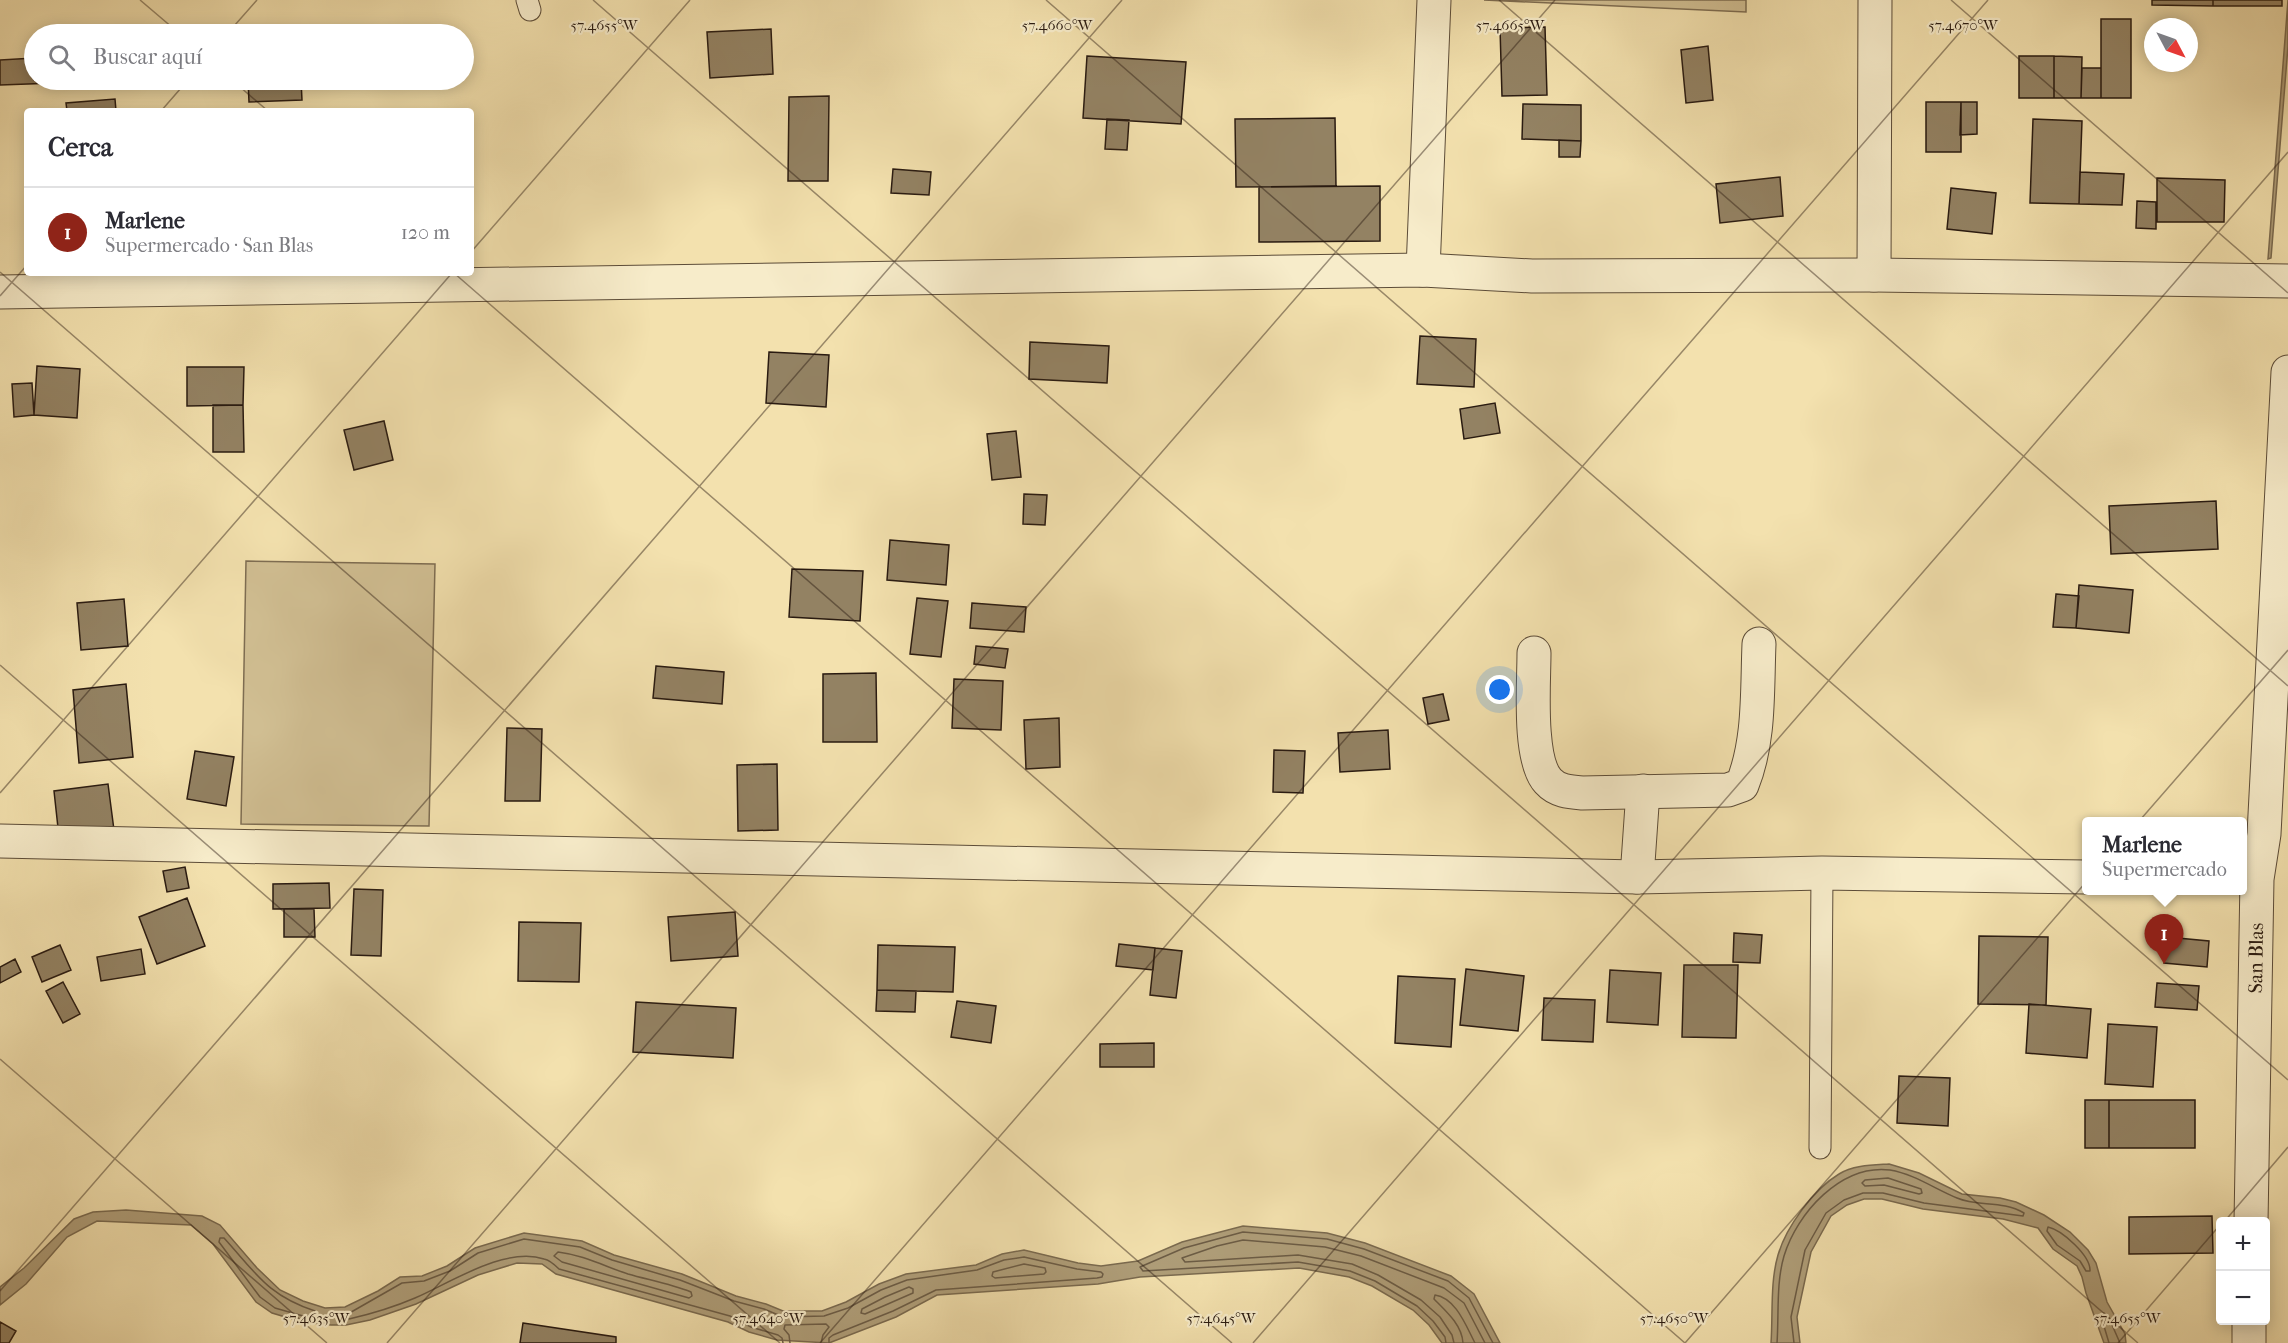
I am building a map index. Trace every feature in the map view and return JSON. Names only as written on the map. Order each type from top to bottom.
[{"type":"street","points":[[1423,270],[1434,0]]},
{"type":"street","points":[[1874,275],[1875,0]]},
{"type":"street","points":[[0,291],[1423,270],[1532,276],[1874,275],[2288,281]]},
{"type":"street","name":"San Blas","points":[[2251,1217],[2250,879],[2276,835],[2288,380]]},
{"type":"street","points":[[1534,653],[1535,753],[1546,780],[1561,791],[1582,793],[1728,790],[1742,785],[1754,747],[1759,644]]},
{"type":"street","points":[[1637,877],[1642,791]]},
{"type":"street","points":[[0,841],[1637,877],[1822,873],[2082,877]]},
{"type":"street","points":[[2248,1343],[2249,1325]]},
{"type":"lane","points":[[1820,1148],[1822,873]]},
{"type":"shaded area","points":[[1484,0],[1746,0],[1746,12]]},
{"type":"shaded area","points":[[246,561],[435,564],[429,826],[241,824]]},
{"type":"water","points":[[2288,0],[2288,46],[2271,258],[2268,259]]},
{"type":"water","points":[[1889,1164],[1919,1173],[1962,1194],[2016,1202],[2044,1215],[2070,1232],[2088,1250],[2096,1263],[2107,1302],[2125,1334],[2126,1343],[2104,1343],[2077,1266],[2053,1249],[2038,1228],[2003,1219],[1923,1209],[1882,1199],[1864,1199],[1847,1205],[1831,1216],[1811,1252],[1797,1317],[1800,1343],[1771,1343],[1775,1265],[1782,1244],[1794,1221],[1820,1189],[1839,1174],[1857,1167]]},
{"type":"water","points":[[126,1210],[202,1216],[220,1225],[257,1268],[280,1290],[325,1308],[345,1307],[400,1277],[422,1276],[447,1266],[475,1248],[524,1233],[582,1241],[614,1255],[682,1274],[736,1296],[783,1311],[822,1311],[906,1274],[976,1265],[1002,1254],[1024,1250],[1101,1266],[1138,1261],[1182,1242],[1243,1226],[1327,1233],[1365,1243],[1451,1276],[1474,1294],[1500,1343],[1442,1343],[1429,1325],[1413,1310],[1372,1286],[1349,1277],[1299,1268],[1140,1277],[1098,1284],[937,1295],[896,1317],[829,1343],[777,1340],[749,1332],[728,1322],[556,1274],[542,1264],[517,1263],[478,1275],[416,1304],[370,1320],[346,1325],[331,1325],[302,1322],[272,1313],[256,1302],[213,1244],[191,1225],[97,1221],[67,1237],[26,1284],[0,1305],[0,1287],[24,1268],[74,1219],[93,1212]]},
{"type":"building","points":[[2152,0],[2213,0],[2213,6],[2152,5]]},
{"type":"building","points":[[2213,0],[2282,0],[2282,6],[2213,6]]},
{"type":"building","points":[[2101,19],[2131,19],[2131,98],[2101,98]]},
{"type":"building","points":[[1545,27],[1547,95],[1502,96],[1500,28]]},
{"type":"building","points":[[771,29],[773,74],[710,78],[707,32]]},
{"type":"building","points":[[1708,46],[1713,100],[1686,103],[1681,50]]},
{"type":"building","points":[[1087,56],[1186,62],[1181,124],[1083,118]]},
{"type":"building","points":[[2019,56],[2054,56],[2054,98],[2019,98]]},
{"type":"building","points":[[2054,56],[2082,57],[2081,98],[2054,98]]},
{"type":"building","points":[[24,59],[24,84],[0,85],[0,60]]},
{"type":"building","points":[[2082,68],[2101,68],[2101,98],[2081,98]]},
{"type":"building","points":[[248,90],[302,90],[302,100],[249,102]]},
{"type":"building","points":[[829,96],[828,181],[788,181],[789,97]]},
{"type":"building","points":[[115,99],[116,108],[67,108],[66,103]]},
{"type":"building","points":[[1926,102],[1961,102],[1961,152],[1926,152]]},
{"type":"building","points":[[1961,102],[1977,102],[1977,134],[1960,135]]},
{"type":"building","points":[[1523,104],[1581,105],[1581,141],[1522,139]]},
{"type":"building","points":[[1335,118],[1336,186],[1236,187],[1235,119]]},
{"type":"building","points":[[1107,119],[1129,120],[1127,150],[1105,149]]},
{"type":"building","points":[[2033,119],[2082,121],[2079,204],[2030,203]]},
{"type":"building","points":[[1559,140],[1581,141],[1580,157],[1559,157]]},
{"type":"building","points":[[893,169],[931,172],[929,195],[891,193]]},
{"type":"building","points":[[2080,172],[2124,174],[2122,205],[2079,204]]},
{"type":"building","points":[[1780,177],[1783,216],[1720,223],[1716,184]]},
{"type":"building","points":[[2157,178],[2225,180],[2224,222],[2157,222]]},
{"type":"building","points":[[1380,186],[1380,241],[1259,242],[1259,187]]},
{"type":"building","points":[[1951,188],[1996,193],[1992,234],[1947,229]]},
{"type":"building","points":[[2137,201],[2156,202],[2156,229],[2136,228]]},
{"type":"building","points":[[1420,336],[1476,339],[1474,387],[1417,384]]},
{"type":"building","points":[[1030,342],[1109,346],[1107,383],[1029,379]]},
{"type":"building","points":[[769,352],[829,355],[826,407],[766,403]]},
{"type":"building","points":[[37,366],[80,369],[77,418],[34,415]]},
{"type":"building","points":[[187,367],[244,367],[243,405],[187,406]]},
{"type":"building","points":[[32,383],[34,415],[14,417],[12,384]]},
{"type":"building","points":[[1495,403],[1500,433],[1464,439],[1460,409]]},
{"type":"building","points":[[213,405],[243,405],[244,452],[213,452]]},
{"type":"building","points":[[384,421],[393,460],[354,470],[344,430]]},
{"type":"building","points":[[1016,431],[1021,477],[992,480],[987,434]]},
{"type":"building","points":[[1024,494],[1047,495],[1045,525],[1023,524]]},
{"type":"building","points":[[2216,501],[2218,549],[2111,554],[2109,506]]},
{"type":"building","points":[[890,540],[949,545],[946,585],[887,580]]},
{"type":"building","points":[[792,569],[863,571],[860,621],[789,617]]},
{"type":"building","points":[[2079,585],[2133,590],[2129,633],[2076,628]]},
{"type":"building","points":[[2056,594],[2079,596],[2076,628],[2053,627]]},
{"type":"building","points":[[917,598],[948,601],[941,657],[910,654]]},
{"type":"building","points":[[124,599],[128,646],[81,650],[77,603]]},
{"type":"building","points":[[972,603],[1026,607],[1024,632],[970,628]]},
{"type":"building","points":[[976,646],[1008,649],[1005,668],[974,664]]},
{"type":"building","points":[[656,666],[724,672],[722,704],[653,698]]},
{"type":"building","points":[[876,673],[877,742],[823,742],[823,674]]},
{"type":"building","points":[[954,679],[1003,681],[1001,730],[952,728]]},
{"type":"building","points":[[126,684],[133,757],[79,763],[73,690]]},
{"type":"building","points":[[1443,694],[1449,720],[1428,724],[1423,698]]},
{"type":"building","points":[[1059,718],[1060,767],[1026,769],[1024,720]]},
{"type":"building","points":[[507,728],[542,729],[540,801],[505,801]]},
{"type":"building","points":[[1388,730],[1390,769],[1340,772],[1338,733]]},
{"type":"building","points":[[1274,750],[1305,751],[1303,793],[1273,792]]},
{"type":"building","points":[[195,751],[234,757],[226,806],[187,799]]},
{"type":"building","points":[[777,764],[778,830],[738,831],[737,765]]},
{"type":"building","points":[[108,784],[114,830],[59,837],[54,791]]},
{"type":"building","points":[[185,867],[189,888],[167,892],[163,871]]},
{"type":"building","points":[[329,883],[330,908],[273,909],[273,884]]},
{"type":"building","points":[[354,889],[383,890],[381,956],[351,955]]},
{"type":"building","points":[[187,898],[205,946],[157,964],[139,917]]},
{"type":"building","points":[[284,909],[314,909],[315,937],[284,937]]},
{"type":"building","points":[[735,912],[738,956],[671,961],[668,917]]},
{"type":"building","points":[[519,922],[581,923],[579,982],[518,981]]},
{"type":"building","points":[[1734,933],[1762,935],[1760,963],[1733,962]]},
{"type":"building","points":[[1979,936],[2048,937],[2046,1005],[1978,1004]]},
{"type":"building","points":[[2167,937],[2209,941],[2207,967],[2164,963]]},
{"type":"building","points":[[1119,944],[1155,948],[1153,970],[1116,966]]},
{"type":"building","points":[[60,945],[71,970],[42,982],[32,957]]},
{"type":"building","points":[[878,945],[955,947],[953,992],[877,990]]},
{"type":"building","points":[[1155,948],[1182,951],[1176,998],[1150,995]]},
{"type":"building","points":[[141,949],[145,974],[101,981],[97,957]]},
{"type":"building","points":[[15,959],[21,972],[0,983],[0,967]]},
{"type":"building","points":[[1684,965],[1738,965],[1736,1038],[1682,1037]]},
{"type":"building","points":[[1466,969],[1524,976],[1518,1031],[1460,1025]]},
{"type":"building","points":[[1610,970],[1661,973],[1658,1025],[1607,1022]]},
{"type":"building","points":[[1398,976],[1455,979],[1451,1047],[1395,1043]]},
{"type":"building","points":[[63,982],[80,1014],[63,1023],[46,991]]},
{"type":"building","points":[[2157,983],[2199,986],[2197,1010],[2155,1007]]},
{"type":"building","points":[[877,990],[916,991],[915,1012],[876,1011]]},
{"type":"building","points":[[1544,998],[1595,1000],[1593,1042],[1542,1040]]},
{"type":"building","points":[[957,1001],[996,1006],[991,1043],[951,1037]]},
{"type":"building","points":[[636,1002],[736,1008],[733,1058],[633,1052]]},
{"type":"building","points":[[2029,1004],[2091,1009],[2087,1058],[2026,1053]]},
{"type":"building","points":[[2108,1024],[2157,1027],[2153,1087],[2105,1084]]},
{"type":"building","points":[[1154,1043],[1154,1067],[1100,1067],[1100,1044]]},
{"type":"building","points":[[1899,1076],[1950,1078],[1948,1126],[1897,1123]]},
{"type":"building","points":[[2085,1100],[2109,1100],[2109,1148],[2085,1148]]},
{"type":"building","points":[[2109,1100],[2195,1100],[2195,1148],[2109,1148]]},
{"type":"building","points":[[2212,1216],[2213,1253],[2129,1254],[2129,1217]]},
{"type":"building","points":[[0,1322],[16,1331],[9,1343],[0,1343]]},
{"type":"building","points":[[523,1323],[616,1337],[616,1343],[520,1343]]},
{"type":"place","name":"Marlene","points":[[2164,964]]}]
